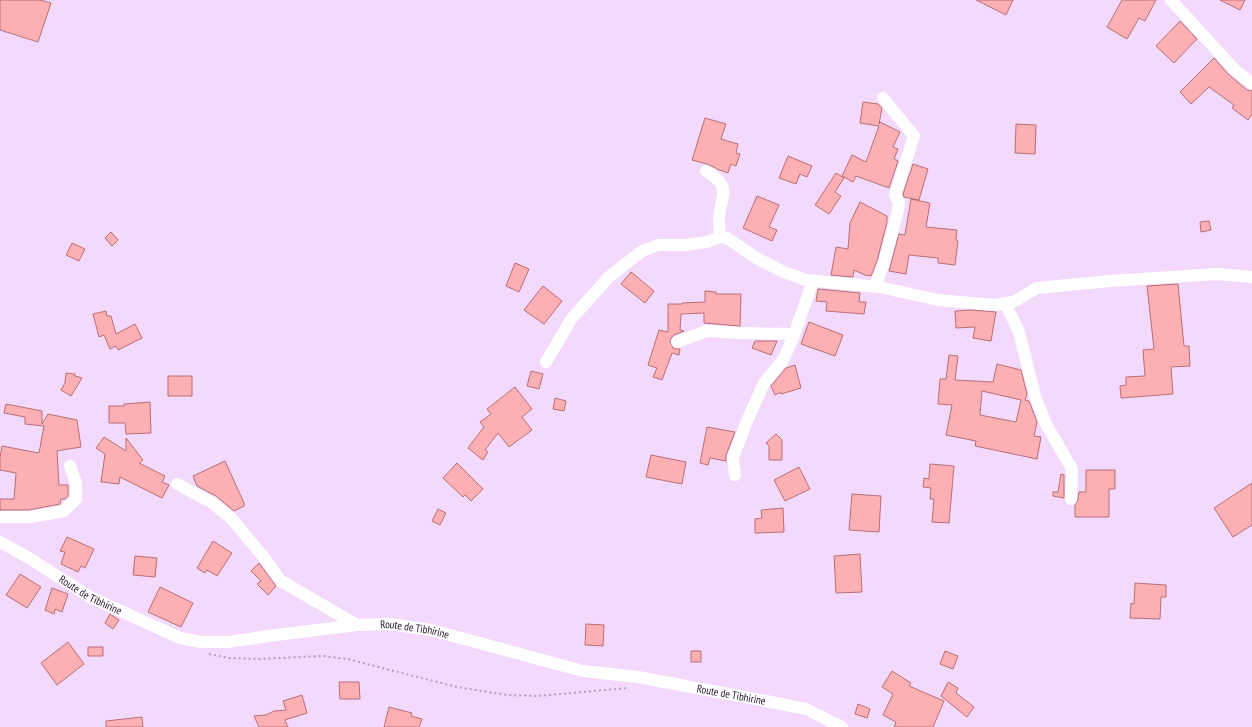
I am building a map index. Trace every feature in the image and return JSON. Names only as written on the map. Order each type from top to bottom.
[{"type":"street","points":[[1171,0],[1233,68],[1252,84]]},
{"type":"street","points":[[875,286],[884,263],[898,210],[899,203],[895,194],[914,136],[883,98]]},
{"type":"street","points":[[706,171],[717,178],[724,189],[718,220],[720,237]]},
{"type":"street","points":[[546,362],[572,318],[609,276],[642,251],[658,245],[685,245],[707,242],[720,237],[727,238],[758,259],[786,273],[806,280],[875,286],[938,300],[995,305],[1013,302],[1037,288],[1110,280],[1217,274],[1252,277]]},
{"type":"street","points":[[735,475],[733,458],[747,421],[764,383],[783,360],[813,280]]},
{"type":"street","points":[[1005,303],[1019,332],[1035,396],[1046,424],[1072,469],[1071,499]]},
{"type":"street","points":[[677,342],[707,331],[794,334]]},
{"type":"street","points":[[0,517],[30,517],[64,511],[76,499],[76,483],[70,466]]},
{"type":"street","points":[[177,484],[211,502],[231,518],[282,581],[357,625]]},
{"type":"street","name":"Route de Tibhirine","points":[[0,542],[29,558],[90,597],[180,638],[202,642],[229,642],[357,625],[390,624],[431,630],[583,671],[638,677],[806,709],[842,727]]},
{"type":"path","points":[[205,652],[212,655],[229,658],[258,659],[323,656],[347,659],[457,687],[507,695],[538,696],[631,688]]},
{"type":"building","points":[[0,0],[40,0],[51,3],[38,42],[0,30]]},
{"type":"building","points":[[976,0],[1013,0],[1006,15]]},
{"type":"building","points":[[1122,0],[1156,0],[1145,21],[1139,18],[1127,39],[1107,27]]},
{"type":"building","points":[[1220,0],[1245,0],[1240,10]]},
{"type":"building","points":[[1180,21],[1197,39],[1174,63],[1156,46]]},
{"type":"building","points":[[1214,58],[1228,74],[1247,90],[1252,91],[1252,114],[1248,120],[1232,108],[1234,105],[1209,87],[1191,104],[1180,92]]},
{"type":"building","points":[[863,102],[878,104],[882,108],[879,124],[880,122],[900,132],[893,147],[898,149],[894,159],[898,161],[889,188],[856,176],[853,182],[842,176],[852,155],[866,162],[879,126],[860,123]]},
{"type":"building","points":[[705,118],[726,124],[721,139],[738,144],[736,153],[740,154],[736,166],[731,164],[728,173],[707,164],[692,160]]},
{"type":"building","points":[[1016,124],[1036,125],[1035,154],[1015,153]]},
{"type":"building","points":[[788,156],[812,166],[807,177],[800,174],[796,184],[779,178]]},
{"type":"building","points":[[913,164],[928,169],[919,200],[904,197],[903,194]]},
{"type":"building","points":[[836,173],[844,178],[835,192],[841,196],[829,214],[815,205]]},
{"type":"building","points":[[757,196],[779,205],[769,227],[777,230],[772,241],[743,228]]},
{"type":"building","points":[[911,199],[930,203],[926,227],[957,230],[956,240],[958,241],[955,265],[938,263],[938,258],[909,255],[906,274],[889,271],[899,234],[905,235]]},
{"type":"building","points":[[860,202],[887,216],[887,222],[877,261],[871,276],[854,270],[853,277],[831,275],[836,247],[848,249],[850,223]]},
{"type":"building","points":[[1209,221],[1211,230],[1201,232],[1200,222]]},
{"type":"building","points":[[111,232],[118,240],[112,246],[105,238]]},
{"type":"building","points":[[72,243],[85,249],[79,261],[66,255]]},
{"type":"building","points":[[515,263],[529,269],[519,292],[506,286]]},
{"type":"building","points":[[631,272],[654,291],[645,303],[621,284]]},
{"type":"building","points":[[1178,284],[1184,346],[1189,346],[1190,366],[1171,367],[1173,394],[1121,398],[1120,386],[1126,385],[1126,377],[1145,376],[1143,350],[1154,349],[1147,286]]},
{"type":"building","points":[[543,286],[562,301],[544,324],[524,310]]},
{"type":"building","points":[[818,289],[860,293],[859,302],[866,302],[864,314],[826,311],[827,302],[816,301]]},
{"type":"building","points":[[705,291],[716,292],[716,294],[741,294],[740,326],[704,323],[704,313],[681,314],[680,330],[684,331],[674,335],[670,341],[673,348],[680,349],[679,355],[672,353],[662,380],[653,377],[657,368],[648,365],[659,330],[668,332],[668,304],[705,302]]},
{"type":"building","points":[[971,310],[996,312],[991,341],[973,338],[975,327],[956,328],[955,311]]},
{"type":"building","points":[[106,311],[107,316],[111,316],[116,334],[135,324],[142,338],[118,350],[116,346],[110,349],[104,335],[99,337],[93,314]]},
{"type":"building","points":[[809,322],[843,335],[835,356],[801,344]]},
{"type":"building","points":[[755,341],[777,341],[771,355],[752,348]]},
{"type":"building","points":[[949,355],[958,356],[955,380],[993,382],[997,364],[1021,370],[1027,394],[1025,400],[1029,401],[1037,422],[1034,436],[1041,437],[1037,459],[975,446],[976,441],[946,435],[952,405],[938,404],[940,379],[946,379]],"holes":[[[982,391],[1021,400],[1016,422],[980,415]]]},
{"type":"building","points":[[795,365],[801,388],[781,394],[781,392],[775,395],[771,386],[786,368]]},
{"type":"building","points":[[531,371],[543,374],[539,389],[527,386]]},
{"type":"building","points":[[66,373],[75,374],[75,376],[82,378],[71,396],[61,390],[65,383]]},
{"type":"building","points":[[168,376],[192,376],[192,396],[168,396]]},
{"type":"building","points":[[515,387],[532,409],[522,417],[532,430],[509,447],[498,433],[485,450],[488,452],[483,460],[468,448],[484,427],[480,422],[491,414],[487,409]]},
{"type":"building","points":[[555,398],[566,401],[564,411],[553,409]]},
{"type":"building","points":[[150,402],[151,433],[126,434],[125,423],[109,423],[109,406],[124,406],[124,404]]},
{"type":"building","points":[[6,404],[42,411],[42,424],[48,414],[77,420],[81,447],[57,451],[59,485],[68,485],[68,496],[65,499],[61,499],[60,504],[29,510],[0,510],[0,499],[14,499],[16,473],[0,470],[2,446],[39,453],[44,426],[25,424],[25,417],[4,413]]},
{"type":"building","points":[[707,427],[735,432],[726,455],[726,461],[710,458],[708,465],[700,463]]},
{"type":"building","points":[[776,434],[782,440],[782,460],[769,460],[769,446],[766,443]]},
{"type":"building","points":[[104,437],[126,451],[126,438],[143,460],[139,463],[165,476],[162,482],[169,485],[162,498],[120,477],[119,484],[101,482],[105,454],[96,448]]},
{"type":"building","points":[[651,455],[686,462],[682,484],[646,477]]},
{"type":"building","points":[[225,461],[244,503],[244,506],[234,511],[216,496],[197,486],[193,476]]},
{"type":"building","points":[[457,463],[483,489],[471,501],[465,495],[463,497],[443,478]]},
{"type":"building","points":[[930,464],[954,466],[949,523],[932,522],[934,499],[930,499],[931,488],[923,487],[924,478],[929,479]]},
{"type":"building","points":[[799,467],[810,489],[785,501],[774,480]]},
{"type":"building","points":[[1086,470],[1115,470],[1115,489],[1109,489],[1109,517],[1075,517],[1075,505],[1078,500],[1079,492],[1086,492]]},
{"type":"building","points":[[1061,474],[1064,475],[1064,498],[1053,496],[1053,492],[1058,492]]},
{"type":"building","points":[[1252,483],[1252,525],[1233,537],[1214,508]]},
{"type":"building","points":[[852,494],[881,496],[879,532],[849,530]]},
{"type":"building","points":[[783,508],[784,532],[755,533],[755,519],[762,518],[761,510]]},
{"type":"building","points":[[438,509],[446,513],[440,525],[432,521]]},
{"type":"building","points":[[67,537],[94,549],[85,568],[81,566],[78,572],[61,564],[65,552],[60,551]]},
{"type":"building","points":[[213,541],[232,553],[217,576],[207,570],[205,573],[197,568]]},
{"type":"building","points":[[860,554],[862,592],[836,593],[834,556]]},
{"type":"building","points":[[135,556],[157,558],[155,577],[133,575]]},
{"type":"building","points":[[259,563],[276,586],[268,595],[257,584],[261,581],[251,571]]},
{"type":"building","points":[[20,574],[41,587],[27,608],[6,595]]},
{"type":"building","points":[[1135,583],[1166,585],[1166,597],[1161,597],[1160,619],[1130,618],[1131,603],[1134,604]]},
{"type":"building","points":[[160,587],[193,603],[181,627],[148,612]]},
{"type":"building","points":[[52,588],[68,594],[62,612],[55,609],[54,614],[45,610]]},
{"type":"building","points":[[110,614],[119,620],[113,629],[105,623]]},
{"type":"building","points":[[586,624],[604,625],[603,646],[585,645]]},
{"type":"building","points":[[68,642],[84,664],[57,685],[41,663]]},
{"type":"building","points":[[88,647],[103,647],[103,656],[88,656]]},
{"type":"building","points":[[691,651],[701,651],[701,662],[691,662]]},
{"type":"building","points":[[945,651],[958,656],[953,669],[940,664]]},
{"type":"building","points":[[892,671],[911,683],[909,686],[944,701],[933,727],[894,727],[896,722],[883,715],[893,694],[882,687]]},
{"type":"building","points":[[339,682],[359,682],[360,699],[340,699]]},
{"type":"building","points":[[948,682],[958,688],[956,693],[974,707],[967,717],[941,696]]},
{"type":"building","points":[[302,695],[307,713],[285,720],[288,727],[259,727],[254,716],[266,715],[274,711],[286,710],[283,701]]},
{"type":"building","points":[[858,704],[870,709],[867,718],[855,714]]},
{"type":"building","points":[[389,707],[412,713],[411,716],[422,719],[419,727],[384,727]]},
{"type":"building","points":[[142,717],[143,727],[106,727],[106,721]]}]
